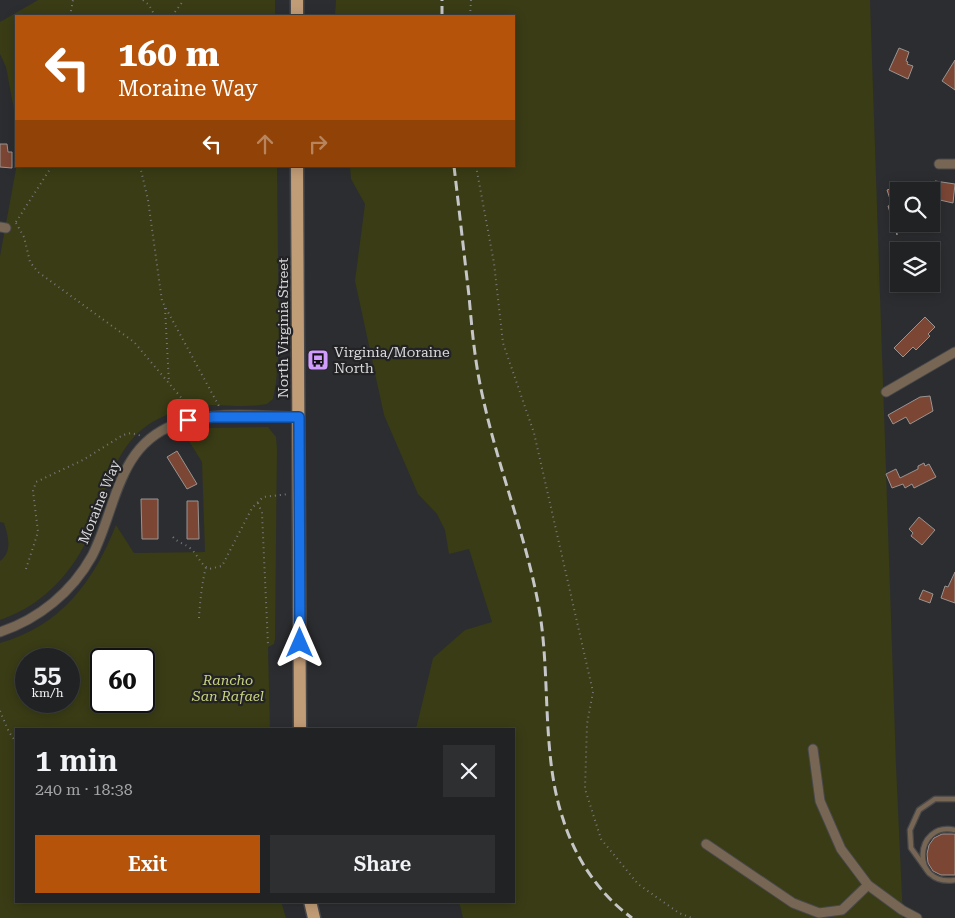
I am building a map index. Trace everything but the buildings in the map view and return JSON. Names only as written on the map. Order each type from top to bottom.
[{"type":"main road","points":[[297,0],[297,15]]},
{"type":"main road","name":"North Virginia Street","points":[[297,167],[300,728]]},
{"type":"main road","points":[[310,903],[314,918]]},
{"type":"street","points":[[939,164],[955,164]]},
{"type":"street","points":[[886,392],[955,352]]},
{"type":"street","name":"Moraine Way","points":[[0,632],[44,610],[70,586],[92,556],[125,468],[147,441],[172,425],[193,419],[299,417]]},
{"type":"street","points":[[813,749],[820,801],[841,849],[868,885],[902,910],[918,918]]},
{"type":"street","points":[[706,844],[793,903],[819,914],[842,910],[868,885]]},
{"type":"lane","points":[[955,799],[935,798],[919,810],[910,830],[911,848],[929,872],[936,878],[945,881],[955,880]]},
{"type":"lane","points":[[929,872],[922,858],[925,842],[944,829],[955,830]]},
{"type":"path","points":[[70,15],[73,0]]},
{"type":"path","points":[[143,0],[149,5],[154,15]]},
{"type":"path","points":[[173,15],[184,0]]},
{"type":"path","points":[[470,15],[472,0]]},
{"type":"path","points":[[3,227],[16,223],[51,167]]},
{"type":"path","points":[[140,167],[148,200],[157,277],[162,301],[225,417]]},
{"type":"path","points":[[476,167],[494,263],[503,344],[534,433],[592,692],[587,724],[586,789],[601,839],[638,884],[679,914],[692,918]]},
{"type":"path","points":[[16,223],[24,237],[30,262],[38,272],[134,342],[184,401],[193,419]]},
{"type":"path","points":[[165,306],[169,383]]},
{"type":"path","points":[[26,569],[38,532],[33,491],[36,482],[83,460],[123,435],[131,433],[141,434],[147,441]]},
{"type":"path","points":[[173,537],[178,543],[188,546],[197,555],[202,565],[209,569],[222,566],[252,508],[263,497],[299,494]]},
{"type":"path","points":[[258,503],[262,513],[268,645]]},
{"type":"path","points":[[199,618],[206,567]]},
{"type":"path","points":[[0,711],[15,741]]},
{"type":"green space","points":[[38,0],[275,0],[275,15],[15,15],[15,115],[6,67],[0,54],[0,22]]},
{"type":"green space","points":[[336,0],[870,0],[903,918],[463,918],[459,903],[515,903],[515,728],[416,728],[433,658],[465,630],[492,622],[469,549],[449,554],[445,530],[437,514],[418,494],[384,415],[355,281],[365,204],[351,179],[350,167],[515,167],[515,15],[335,15]]},
{"type":"green space","points":[[16,167],[277,167],[279,345],[273,399],[267,404],[246,406],[210,405],[186,409],[162,417],[145,427],[132,439],[113,470],[94,523],[80,554],[62,578],[40,599],[28,607],[0,620],[0,561],[7,553],[8,543],[4,523],[0,522],[0,256]]},
{"type":"green space","name":"Rancho San Rafael","points":[[268,427],[276,437],[275,639],[274,644],[268,647],[270,728],[15,728],[15,903],[282,903],[286,918],[0,918],[0,643],[22,635],[41,625],[73,599],[97,565],[116,525],[134,553],[205,552],[202,462],[184,433],[209,428]]},
{"type":"railway","points":[[442,0],[442,15]]},
{"type":"railway","points":[[454,167],[480,385],[496,450],[527,555],[539,608],[543,634],[549,742],[556,794],[568,833],[581,861],[609,898],[632,918]]},
{"type":"place","name":"Virginia/Moraine North","points":[[318,360]]},
{"type":"route","points":[[188,420],[213,417],[299,417],[300,643]]}]
